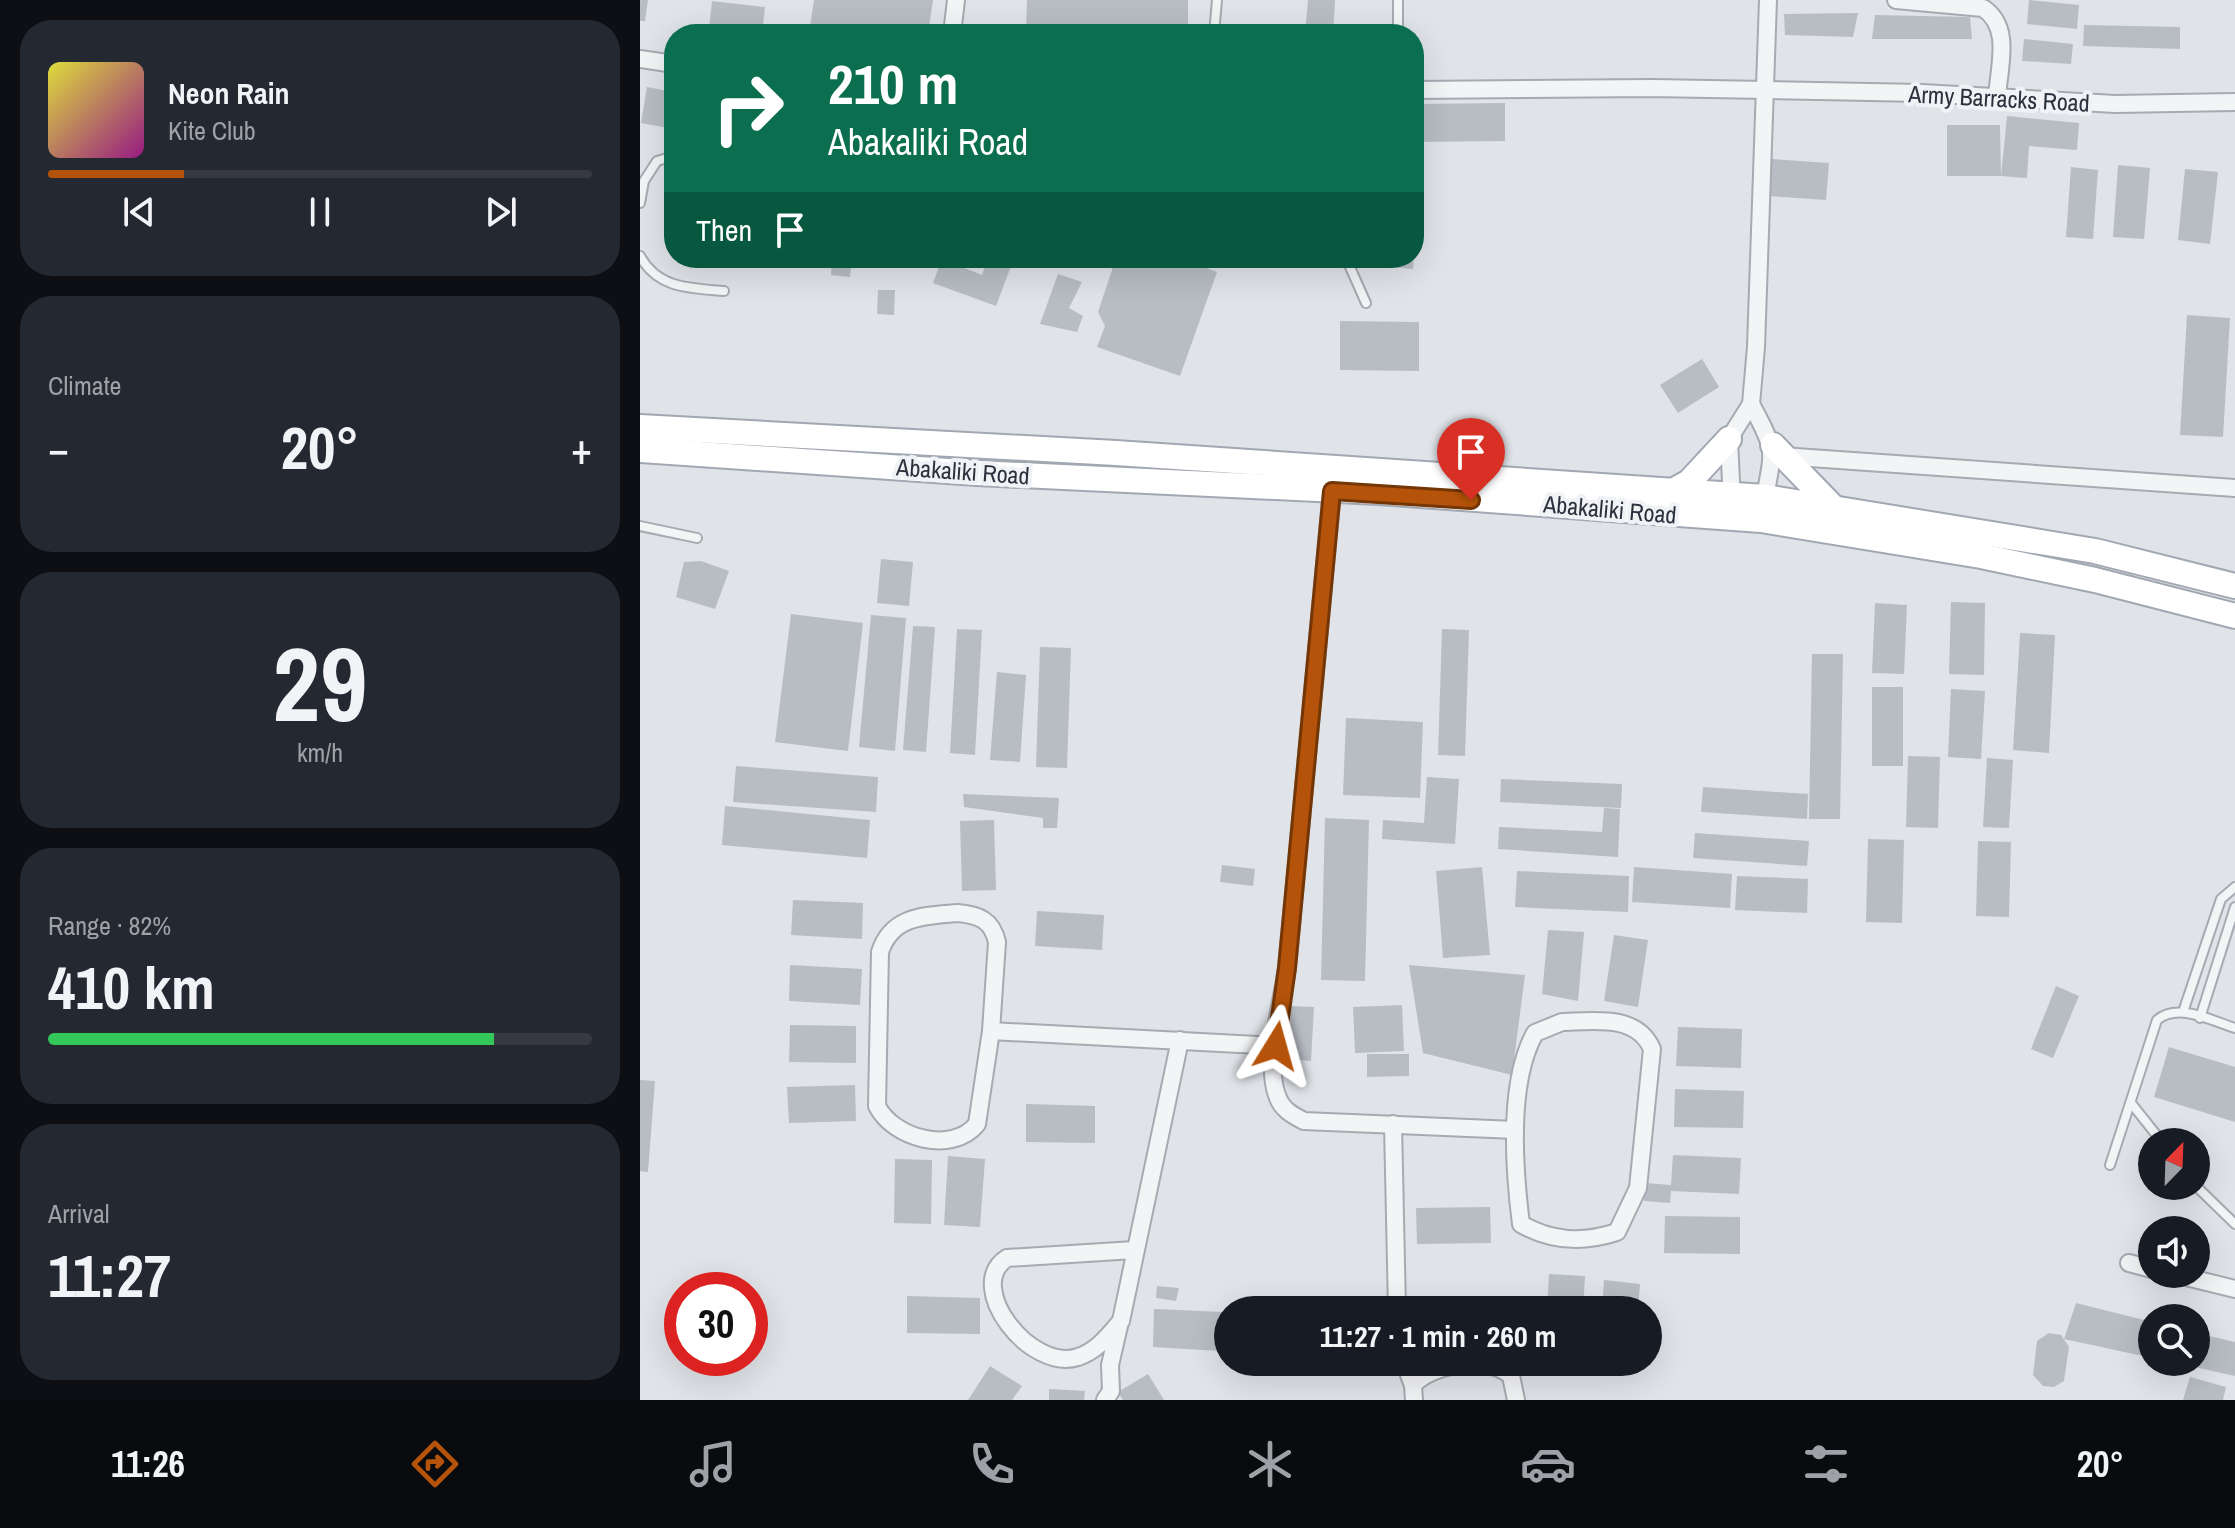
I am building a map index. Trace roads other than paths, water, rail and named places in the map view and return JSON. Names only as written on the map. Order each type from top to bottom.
[{"type":"main road","name":"Abakaliki Road","points":[[640,427],[1116,453],[1673,491],[1732,506]]},
{"type":"main road","points":[[1673,491],[1689,482],[1729,439]]},
{"type":"main road","name":"Abakaliki Road","points":[[640,450],[977,473],[1332,491],[1763,508],[1835,508],[2095,551],[2235,586]]},
{"type":"main road","points":[[1777,450],[1835,508]]},
{"type":"main road","name":"Abakaliki Road","points":[[1763,508],[2095,580],[2235,616]]},
{"type":"street","points":[[953,24],[956,0]]},
{"type":"street","points":[[1732,506],[1729,439],[1751,404],[1756,347],[1768,0]]},
{"type":"street","points":[[1896,0],[1983,8],[1994,15],[2002,30],[1997,97]]},
{"type":"street","points":[[640,59],[664,63]]},
{"type":"street","name":"Army Barracks Road","points":[[1424,90],[1652,88],[1997,97],[2115,104],[2235,102]]},
{"type":"street","points":[[1751,404],[1777,450],[1763,508]]},
{"type":"street","points":[[1777,450],[2235,488]]},
{"type":"street","points":[[1332,491],[1287,968],[1276,1046],[1276,1095],[1291,1114],[1304,1121],[1515,1130]]},
{"type":"street","points":[[945,914],[977,914],[985,920],[995,932],[997,942],[991,1031],[977,1124],[972,1130],[950,1140],[912,1136],[891,1126],[877,1106],[880,952],[890,930],[912,918],[945,914]]},
{"type":"street","points":[[1562,1022],[1618,1022],[1637,1028],[1647,1037],[1652,1049],[1638,1188],[1617,1232],[1597,1239],[1566,1240],[1539,1234],[1521,1224],[1515,1130],[1522,1067],[1529,1043],[1544,1027],[1562,1022]]},
{"type":"street","points":[[991,1031],[1276,1046]]},
{"type":"street","points":[[1105,1400],[1111,1391],[1110,1365],[1180,1040]]},
{"type":"street","points":[[1393,1124],[1397,1296]]},
{"type":"street","points":[[1121,1321],[1089,1352],[1064,1360],[1053,1359],[1030,1348],[1020,1337],[999,1308],[993,1284],[1001,1262],[1007,1258],[1134,1250]]},
{"type":"street","points":[[2129,1263],[2138,1265]]},
{"type":"street","points":[[2210,1283],[2235,1289]]},
{"type":"street","points":[[1413,1392],[1423,1374],[1435,1370],[1493,1366],[1511,1376],[1516,1400]]},
{"type":"lane","points":[[1215,24],[1217,0]]},
{"type":"lane","points":[[1398,0],[1398,24]]},
{"type":"lane","points":[[640,203],[644,181],[657,161],[664,159]]},
{"type":"lane","points":[[640,256],[649,272],[672,286],[724,291]]},
{"type":"lane","points":[[1350,268],[1366,303]]},
{"type":"lane","points":[[640,526],[697,538]]},
{"type":"lane","points":[[2183,1012],[2221,899],[2235,887]]},
{"type":"lane","points":[[2200,1018],[2235,907]]},
{"type":"lane","points":[[2110,1165],[2157,1020],[2172,1011],[2183,1012],[2235,1028]]},
{"type":"lane","points":[[2131,1103],[2151,1128]]},
{"type":"lane","points":[[2210,1200],[2235,1224]]}]
